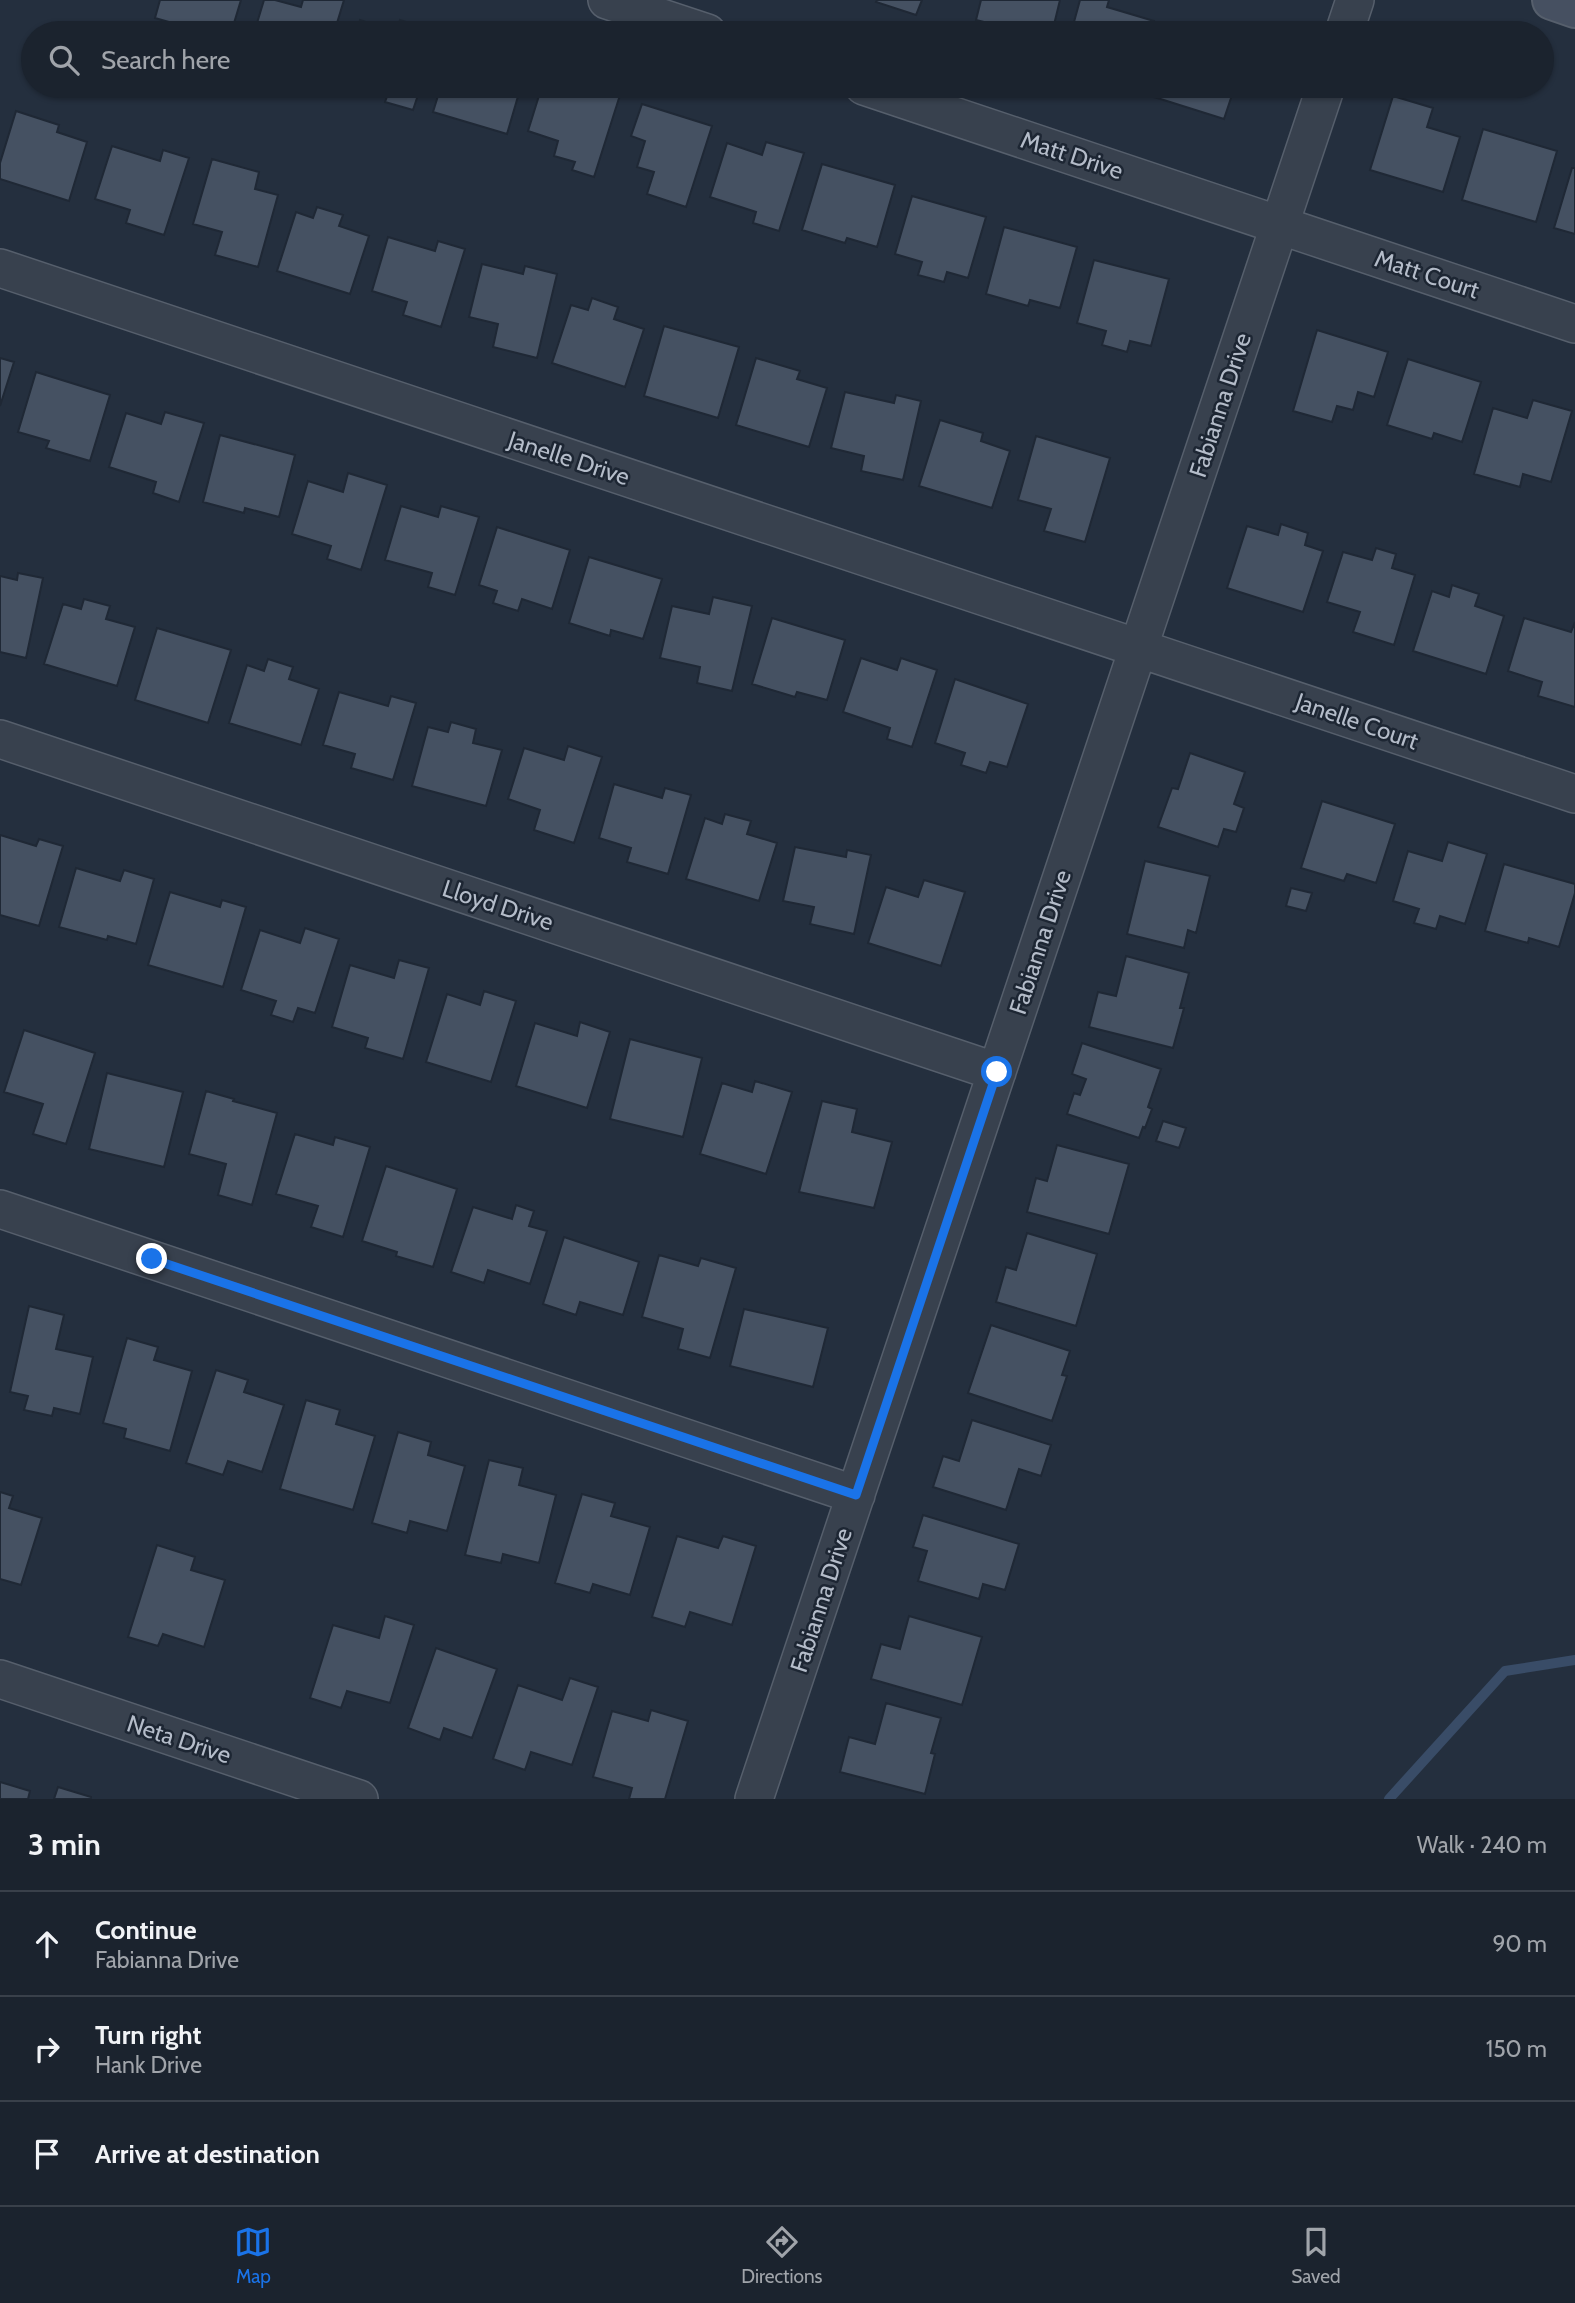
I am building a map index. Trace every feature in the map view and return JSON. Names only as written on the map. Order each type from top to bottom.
[{"type":"main road","points":[[1552,0],[1575,8]]},
{"type":"street","points":[[607,0],[671,21]]},
{"type":"street","points":[[1348,21],[1355,0]]},
{"type":"street","name":"Matt Drive","points":[[900,98],[1280,225]]},
{"type":"street","name":"Fabianna Drive","points":[[754,1799],[1322,98]]},
{"type":"street","name":"Matt Court","points":[[1280,225],[1575,324]]},
{"type":"street","name":"Janelle Drive","points":[[0,268],[1138,648]]},
{"type":"street","name":"Janelle Court","points":[[1138,648],[1575,794]]},
{"type":"street","name":"Lloyd Drive","points":[[0,738],[997,1072]]},
{"type":"street","points":[[0,1209],[856,1495]]},
{"type":"street","name":"Neta Drive","points":[[0,1679],[359,1799]]},
{"type":"building","points":[[160,0],[241,0],[235,21],[165,21],[155,18]]},
{"type":"building","points":[[264,0],[301,7],[303,0],[344,0],[338,21],[258,21]]},
{"type":"building","points":[[922,0],[916,15],[876,2]]},
{"type":"building","points":[[981,0],[1060,0],[1055,21],[976,20]]},
{"type":"building","points":[[1080,0],[1109,0],[1107,7],[1154,21],[1074,21]]},
{"type":"building","points":[[386,98],[417,98],[413,110],[385,102]]},
{"type":"building","points":[[437,98],[518,98],[507,134],[433,112]]},
{"type":"building","points":[[538,98],[619,98],[594,177],[572,170],[575,162],[554,156],[558,141],[528,131]]},
{"type":"building","points":[[1157,98],[1231,98],[1224,119]]},
{"type":"building","points":[[1392,98],[1433,108],[1427,127],[1460,137],[1443,192],[1370,170]]},
{"type":"building","points":[[642,104],[712,126],[686,207],[647,194],[654,172],[637,167],[645,141],[631,136]]},
{"type":"building","points":[[16,111],[59,125],[57,132],[87,142],[69,201],[0,179],[0,163]]},
{"type":"building","points":[[1483,129],[1557,151],[1536,222],[1462,200]]},
{"type":"building","points":[[766,142],[804,153],[779,231],[753,223],[756,212],[710,197],[727,143],[762,155]]},
{"type":"building","points":[[112,146],[160,161],[163,150],[189,158],[164,235],[126,223],[130,210],[95,199]]},
{"type":"building","points":[[212,159],[259,172],[255,189],[278,195],[258,267],[215,255],[222,232],[193,224]]},
{"type":"building","points":[[822,164],[895,185],[877,247],[847,238],[845,243],[802,230]]},
{"type":"building","points":[[1572,168],[1575,168],[1575,234],[1554,228]]},
{"type":"building","points":[[912,196],[986,217],[968,278],[947,272],[944,282],[918,275],[922,262],[895,254]]},
{"type":"building","points":[[317,207],[343,215],[339,226],[369,236],[350,294],[277,271],[296,212],[313,218]]},
{"type":"building","points":[[1004,227],[1077,247],[1060,308],[1030,300],[1028,306],[986,294]]},
{"type":"building","points":[[388,237],[435,251],[438,241],[465,249],[441,327],[403,315],[407,302],[372,291]]},
{"type":"building","points":[[1094,260],[1169,279],[1151,346],[1130,341],[1127,352],[1102,345],[1106,331],[1077,323]]},
{"type":"building","points":[[482,264],[523,274],[525,266],[557,274],[537,358],[493,347],[498,324],[469,317]]},
{"type":"building","points":[[592,298],[618,307],[614,319],[644,329],[625,387],[552,363],[571,305],[588,310]]},
{"type":"building","points":[[664,326],[739,347],[718,418],[644,396]]},
{"type":"building","points":[[1317,330],[1388,352],[1374,397],[1358,392],[1353,410],[1337,406],[1332,422],[1293,411]]},
{"type":"building","points":[[0,358],[14,362],[0,406]]},
{"type":"building","points":[[756,358],[800,371],[797,379],[827,388],[809,447],[736,425]]},
{"type":"building","points":[[1408,359],[1481,382],[1462,442],[1434,433],[1432,439],[1387,425]]},
{"type":"building","points":[[36,372],[110,395],[90,461],[46,448],[49,441],[18,432]]},
{"type":"building","points":[[845,392],[894,403],[896,395],[921,401],[903,480],[861,471],[864,456],[831,448]]},
{"type":"building","points":[[1533,400],[1572,411],[1551,482],[1523,474],[1520,487],[1474,474],[1493,408],[1527,418]]},
{"type":"building","points":[[165,412],[204,423],[179,502],[153,493],[156,482],[109,467],[126,413],[161,424]]},
{"type":"building","points":[[940,420],[983,433],[981,441],[1010,451],[992,508],[919,486]]},
{"type":"building","points":[[220,435],[295,455],[279,517],[245,508],[244,513],[203,502]]},
{"type":"building","points":[[1036,436],[1110,458],[1085,542],[1044,531],[1051,509],[1018,500]]},
{"type":"building","points":[[348,473],[387,485],[361,570],[327,559],[331,546],[292,534],[308,481],[343,492]]},
{"type":"building","points":[[401,506],[438,517],[441,506],[479,517],[455,595],[428,587],[432,573],[385,560]]},
{"type":"building","points":[[1281,524],[1308,533],[1305,545],[1323,551],[1303,612],[1227,588],[1247,526],[1278,535]]},
{"type":"building","points":[[497,527],[570,550],[552,609],[522,599],[518,611],[493,603],[497,591],[479,585]]},
{"type":"building","points":[[1376,548],[1396,554],[1392,568],[1415,575],[1394,645],[1353,632],[1360,612],[1327,602],[1343,552],[1372,560]]},
{"type":"building","points":[[589,557],[662,579],[643,639],[611,630],[610,636],[569,623]]},
{"type":"building","points":[[18,573],[43,578],[26,658],[0,652],[0,576],[17,580]]},
{"type":"building","points":[[1452,585],[1479,594],[1475,606],[1504,616],[1486,674],[1413,651],[1432,591],[1449,597]]},
{"type":"building","points":[[713,597],[752,606],[732,691],[697,683],[700,667],[660,658],[672,606],[709,614]]},
{"type":"building","points":[[84,599],[110,606],[106,619],[135,627],[117,686],[44,664],[63,604],[81,609]]},
{"type":"building","points":[[772,618],[845,640],[827,700],[797,692],[795,697],[752,684]]},
{"type":"building","points":[[1524,618],[1571,632],[1575,622],[1575,707],[1538,696],[1542,682],[1508,671]]},
{"type":"building","points":[[157,628],[231,650],[208,723],[135,700]]},
{"type":"building","points":[[861,658],[897,670],[901,658],[937,670],[912,747],[887,739],[890,728],[843,712]]},
{"type":"building","points":[[268,659],[293,667],[289,679],[319,689],[301,745],[229,723],[247,665],[264,671]]},
{"type":"building","points":[[955,679],[1028,704],[1007,767],[990,762],[986,773],[961,765],[965,753],[935,743]]},
{"type":"building","points":[[339,692],[388,706],[391,696],[416,703],[393,780],[351,768],[355,754],[323,745]]},
{"type":"building","points":[[451,722],[476,729],[473,743],[502,750],[486,806],[412,786],[428,727],[448,732]]},
{"type":"building","points":[[568,746],[602,757],[574,843],[534,830],[540,810],[508,799],[524,748],[564,760]]},
{"type":"building","points":[[1190,753],[1245,772],[1234,804],[1244,808],[1236,832],[1224,829],[1218,847],[1158,827],[1172,788],[1178,789]]},
{"type":"building","points":[[614,784],[662,798],[665,788],[691,795],[668,874],[627,862],[631,848],[599,838]]},
{"type":"building","points":[[1322,801],[1395,824],[1376,883],[1347,874],[1344,881],[1301,868]]},
{"type":"building","points":[[725,814],[751,821],[747,834],[777,843],[759,901],[686,879],[705,818],[722,824]]},
{"type":"building","points":[[0,835],[36,846],[39,839],[63,846],[39,926],[0,915]]},
{"type":"building","points":[[1448,842],[1487,854],[1465,924],[1440,916],[1436,929],[1414,923],[1419,909],[1393,901],[1408,851],[1442,861]]},
{"type":"building","points":[[795,847],[846,857],[847,850],[871,855],[854,934],[810,924],[814,907],[783,901]]},
{"type":"building","points":[[1145,861],[1210,876],[1196,933],[1188,930],[1184,948],[1127,934]]},
{"type":"building","points":[[1504,864],[1575,884],[1575,893],[1559,947],[1529,938],[1528,943],[1485,931]]},
{"type":"building","points":[[76,868],[120,881],[124,870],[154,879],[136,944],[108,936],[107,940],[59,927]]},
{"type":"building","points":[[924,880],[965,892],[941,966],[868,943],[886,887],[918,897]]},
{"type":"building","points":[[1291,888],[1312,893],[1306,911],[1286,906]]},
{"type":"building","points":[[170,892],[220,907],[222,900],[246,907],[223,987],[148,965]]},
{"type":"building","points":[[305,928],[339,939],[315,1013],[298,1008],[293,1022],[271,1015],[276,1001],[241,990],[260,930],[300,943]]},
{"type":"building","points":[[1126,956],[1189,973],[1180,1008],[1184,1008],[1173,1048],[1089,1027],[1098,992],[1116,996]]},
{"type":"building","points":[[399,960],[429,968],[403,1059],[365,1048],[368,1038],[332,1027],[350,965],[394,978]]},
{"type":"building","points":[[484,991],[516,1001],[491,1082],[426,1062],[447,994],[480,1005]]},
{"type":"building","points":[[580,1022],[610,1032],[587,1108],[516,1086],[535,1023],[577,1036]]},
{"type":"building","points":[[24,1030],[95,1053],[66,1144],[33,1134],[43,1104],[4,1092]]},
{"type":"building","points":[[630,1039],[702,1058],[683,1137],[610,1119]]},
{"type":"building","points":[[1082,1043],[1161,1069],[1148,1107],[1152,1109],[1139,1138],[1067,1114],[1074,1093],[1080,1095],[1086,1079],[1072,1074]]},
{"type":"building","points":[[107,1073],[183,1092],[164,1167],[89,1149]]},
{"type":"building","points":[[755,1081],[792,1092],[766,1174],[700,1154],[722,1083],[752,1092]]},
{"type":"building","points":[[206,1091],[277,1113],[252,1205],[218,1195],[226,1164],[189,1154]]},
{"type":"building","points":[[822,1101],[857,1109],[852,1132],[892,1142],[874,1208],[799,1192]]},
{"type":"building","points":[[1163,1121],[1186,1128],[1179,1148],[1156,1141]]},
{"type":"building","points":[[295,1134],[333,1145],[335,1137],[370,1147],[343,1237],[311,1227],[318,1206],[276,1194]]},
{"type":"building","points":[[1057,1145],[1129,1164],[1109,1234],[1027,1212],[1036,1178],[1047,1181]]},
{"type":"building","points":[[386,1166],[457,1189],[433,1267],[396,1256],[397,1252],[362,1241]]},
{"type":"building","points":[[516,1205],[534,1211],[529,1226],[547,1231],[530,1284],[488,1270],[484,1283],[451,1272],[473,1207],[512,1219]]},
{"type":"building","points":[[1027,1233],[1097,1254],[1076,1326],[996,1302],[1006,1267],[1016,1270]]},
{"type":"building","points":[[564,1237],[639,1262],[623,1315],[580,1302],[576,1315],[543,1304]]},
{"type":"building","points":[[659,1255],[698,1266],[701,1258],[736,1268],[710,1358],[678,1349],[683,1329],[642,1317]]},
{"type":"building","points":[[29,1306],[64,1315],[56,1349],[93,1357],[80,1414],[54,1408],[52,1416],[24,1410],[28,1396],[10,1392]]},
{"type":"building","points":[[744,1309],[828,1328],[813,1387],[730,1366]]},
{"type":"building","points":[[991,1325],[1070,1351],[1062,1375],[1067,1376],[1052,1421],[968,1393]]},
{"type":"building","points":[[127,1338],[158,1347],[154,1360],[192,1371],[170,1451],[124,1438],[126,1429],[103,1423]]},
{"type":"building","points":[[216,1370],[248,1380],[244,1392],[284,1405],[262,1472],[228,1461],[223,1475],[186,1463]]},
{"type":"building","points":[[306,1400],[340,1410],[336,1424],[375,1436],[353,1510],[280,1489]]},
{"type":"building","points":[[972,1420],[1051,1445],[1041,1476],[1019,1469],[1006,1510],[933,1487],[943,1456],[959,1461]]},
{"type":"building","points":[[398,1432],[431,1442],[428,1455],[465,1466],[447,1531],[410,1521],[407,1533],[372,1523]]},
{"type":"building","points":[[489,1460],[523,1468],[519,1485],[556,1495],[539,1563],[503,1554],[501,1563],[465,1555]]},
{"type":"building","points":[[0,1492],[13,1496],[9,1508],[42,1518],[21,1585],[0,1579]]},
{"type":"building","points":[[582,1494],[615,1503],[611,1516],[650,1527],[630,1595],[593,1584],[590,1593],[555,1583]]},
{"type":"building","points":[[923,1515],[1019,1544],[1005,1590],[983,1584],[979,1599],[918,1581],[927,1551],[913,1547]]},
{"type":"building","points":[[677,1536],[718,1548],[723,1536],[756,1546],[732,1625],[690,1612],[685,1627],[652,1617]]},
{"type":"building","points":[[157,1545],[195,1557],[191,1570],[225,1580],[204,1647],[163,1634],[158,1646],[128,1637]]},
{"type":"building","points":[[385,1616],[414,1625],[390,1703],[347,1691],[341,1708],[310,1698],[333,1625],[379,1638]]},
{"type":"building","points":[[909,1616],[982,1637],[962,1705],[871,1679],[881,1644],[900,1649]]},
{"type":"building","points":[[436,1648],[497,1669],[472,1738],[444,1728],[440,1740],[408,1728]]},
{"type":"building","points":[[570,1678],[598,1687],[572,1765],[531,1752],[525,1770],[493,1759],[518,1685],[562,1700]]},
{"type":"building","points":[[886,1703],[941,1718],[931,1753],[935,1754],[925,1794],[840,1772],[849,1737],[875,1744]]},
{"type":"building","points":[[651,1710],[688,1721],[665,1799],[629,1799],[632,1788],[593,1777],[612,1711],[648,1721]]},
{"type":"building","points":[[0,1782],[30,1791],[28,1799],[0,1799]]},
{"type":"building","points":[[58,1787],[91,1797],[91,1799],[54,1799]]},
{"type":"waterway","points":[[1389,1799],[1505,1671],[1575,1660]]},
{"type":"route","points":[[152,1259],[856,1495],[997,1072]]}]
